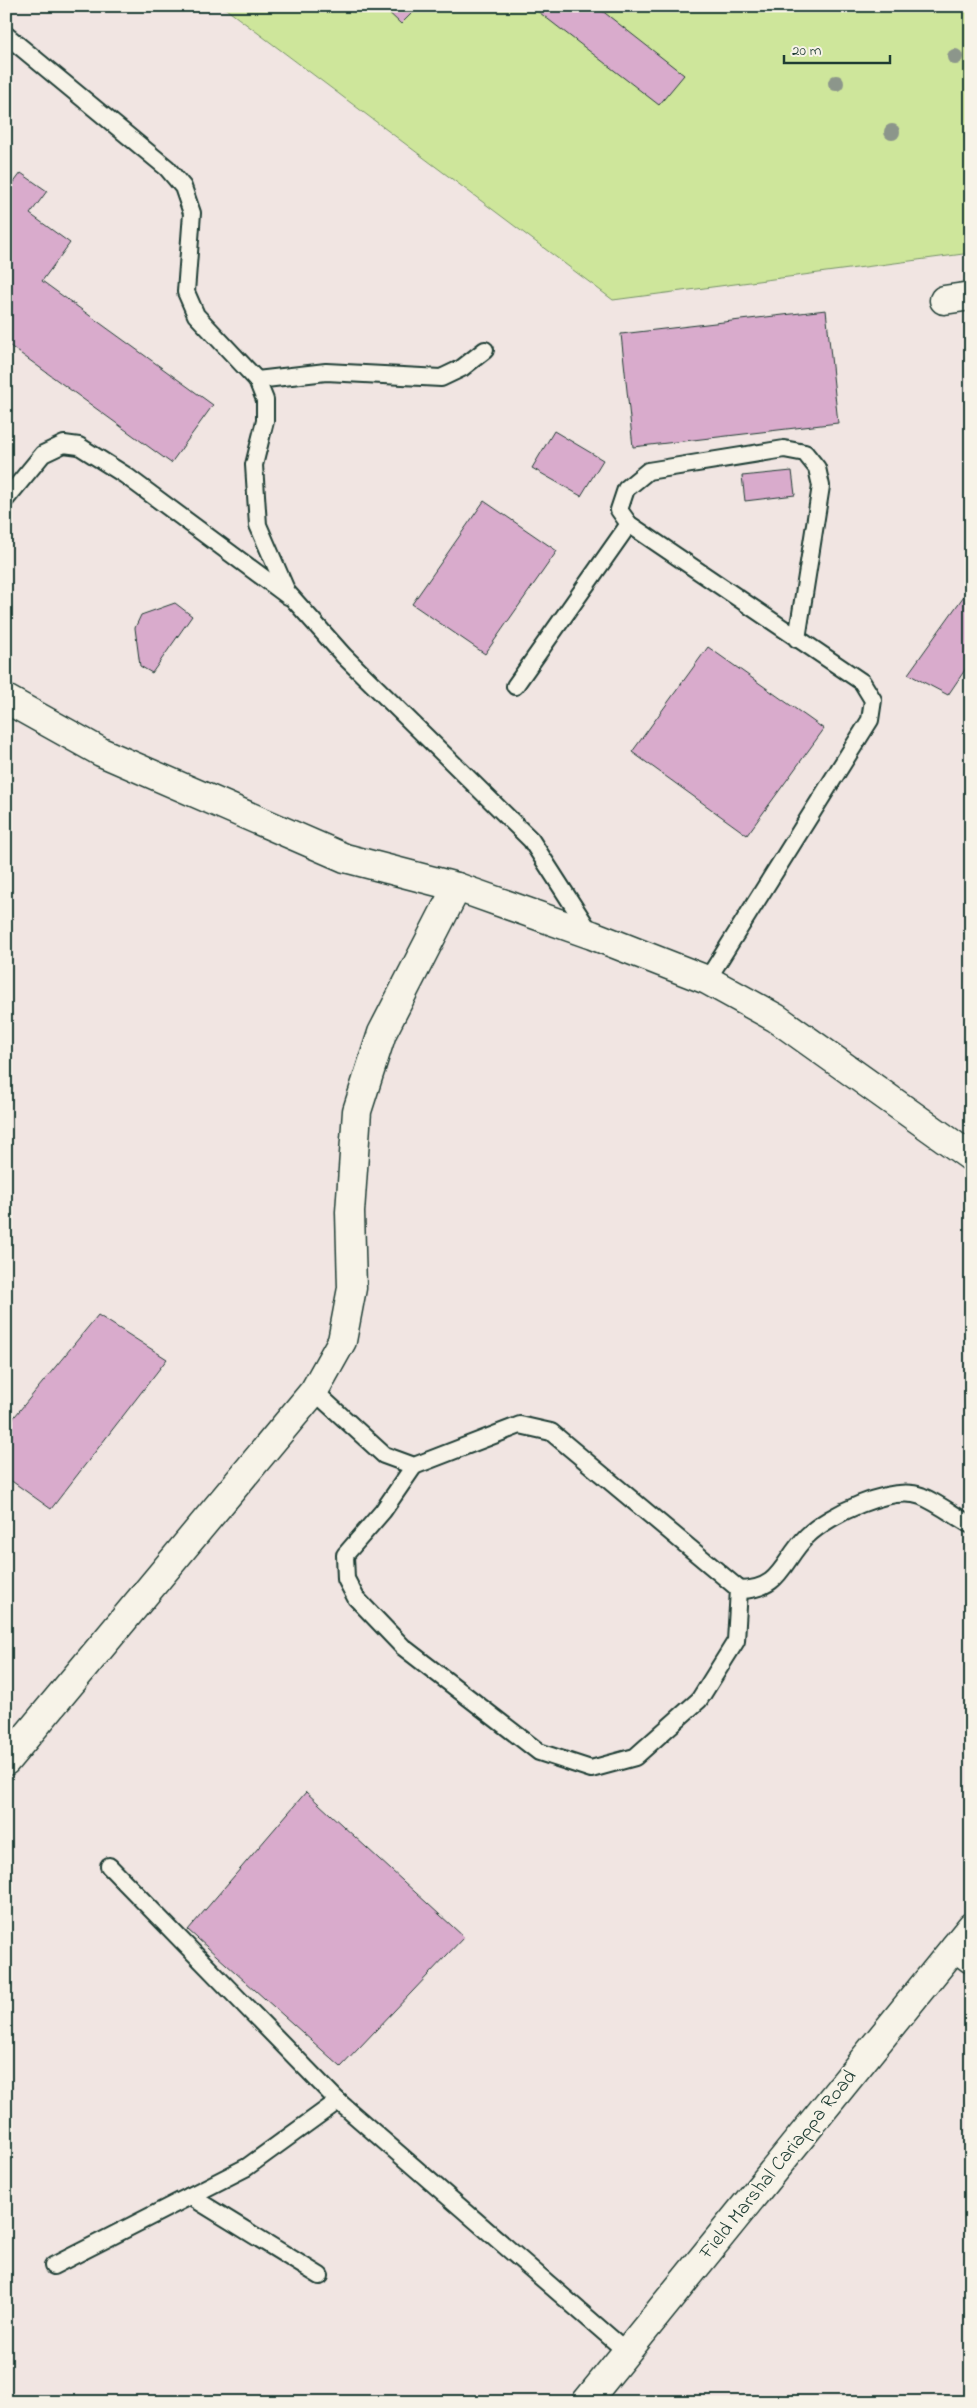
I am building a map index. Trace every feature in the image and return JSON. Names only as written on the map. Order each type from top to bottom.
[{"type":"street","points":[[944,300],[971,296]]},
{"type":"street","points":[[6,699],[101,752],[345,858],[458,887],[592,935],[707,980],[776,1018],[971,1157]]},
{"type":"street","points":[[6,1761],[314,1391],[342,1341],[352,1288],[350,1212],[357,1111],[382,1033],[458,887]]},
{"type":"street","name":"Field Marshal Cariappa Road","points":[[595,2398],[627,2352],[965,1944]]},
{"type":"lane","points":[[6,35],[167,168],[183,187],[192,213],[186,264],[186,292],[196,315],[258,380],[265,400],[265,421],[254,465],[258,526],[287,592],[344,656],[531,840],[592,935]]},
{"type":"lane","points":[[258,380],[326,372],[442,378],[462,368],[485,350]]},
{"type":"lane","points":[[6,499],[43,454],[64,444],[79,446],[125,475],[296,602]]},
{"type":"lane","points":[[707,980],[870,720],[873,700],[862,682],[797,639],[629,524],[619,510],[626,489],[648,471],[784,449],[805,453],[817,468],[821,486],[797,639]]},
{"type":"lane","points":[[515,686],[629,524]]},
{"type":"lane","points":[[314,1391],[384,1455],[414,1466]]},
{"type":"lane","points":[[739,1589],[736,1641],[699,1700],[635,1757],[591,1769],[539,1752],[403,1646],[356,1598],[346,1579],[345,1556],[383,1511],[414,1466],[520,1425],[551,1432],[739,1589],[756,1590],[769,1584],[807,1536],[857,1505],[889,1494],[920,1496],[971,1525]]},
{"type":"lane","points":[[109,1866],[338,2100],[627,2352]]},
{"type":"lane","points":[[53,2266],[247,2167],[338,2100]]},
{"type":"lane","points":[[190,2196],[320,2276]]},
{"type":"green space","points":[[222,6],[971,6],[971,253],[613,300]]},
{"type":"building","points":[[382,6],[413,6],[416,9],[401,24]]},
{"type":"building","points":[[531,6],[596,6],[684,75],[659,105]]},
{"type":"building","points":[[21,173],[47,191],[30,214],[70,243],[42,281],[213,405],[171,463],[6,343],[6,193]]},
{"type":"building","points":[[826,310],[838,423],[633,447],[621,334]]},
{"type":"building","points":[[554,431],[603,460],[581,496],[532,468]]},
{"type":"building","points":[[792,471],[795,495],[745,501],[742,476]]},
{"type":"building","points":[[484,501],[557,551],[485,654],[412,604]]},
{"type":"building","points":[[966,593],[971,596],[971,661],[948,695],[908,674]]},
{"type":"building","points":[[175,603],[192,616],[152,673],[140,666],[135,628],[141,615]]},
{"type":"building","points":[[708,647],[824,729],[747,835],[632,752]]},
{"type":"building","points":[[98,1315],[167,1359],[51,1509],[6,1477],[6,1427]]},
{"type":"building","points":[[306,1792],[464,1937],[341,2067],[188,1930]]}]
